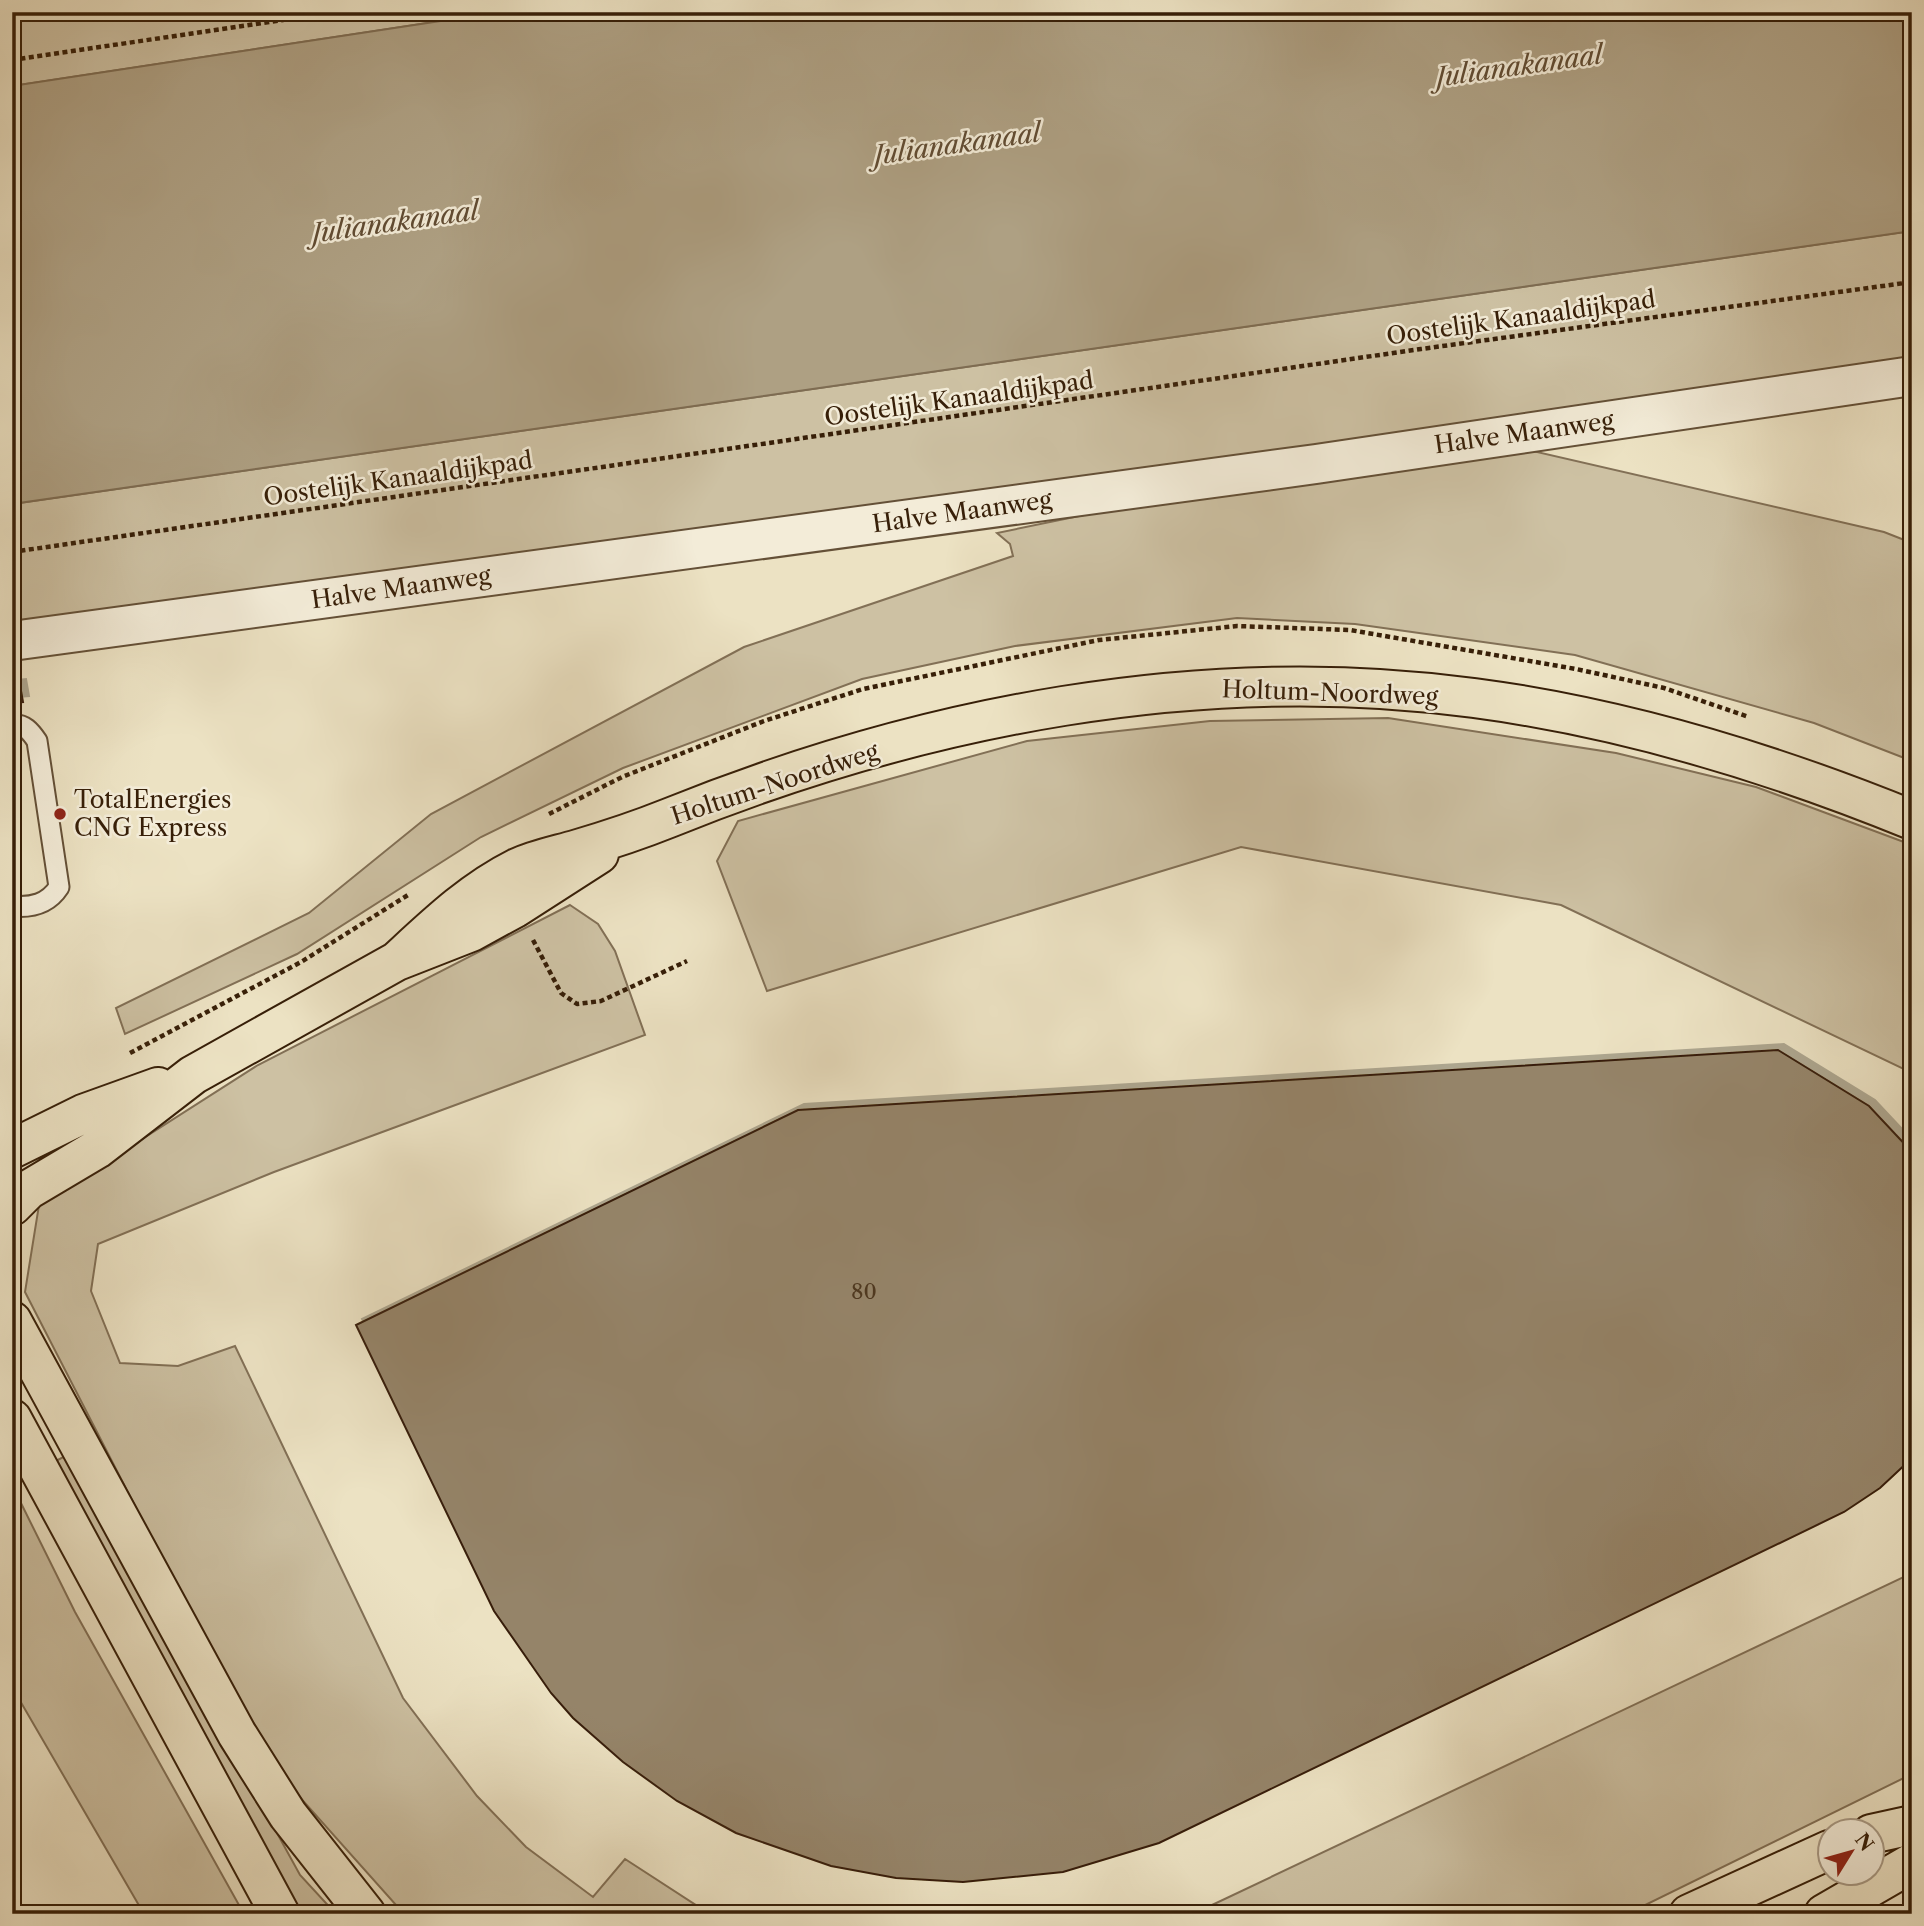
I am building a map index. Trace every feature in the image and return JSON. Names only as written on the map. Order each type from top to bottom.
[{"type":"main road","name":"Holtum-Noordweg","points":[[397,961],[454,908],[521,866],[625,835],[724,796],[958,727],[1051,708],[1154,694],[1272,686],[1380,690],[1474,698],[1671,737],[1769,766],[1912,820]]},
{"type":"main road","name":"Holtum-Noordweg","points":[[12,1206],[28,1190],[97,1149],[193,1075],[397,961],[471,932],[515,908],[625,835]]},
{"type":"main road","name":"Holtum-Noordweg","points":[[12,1149],[83,1114],[193,1075]]},
{"type":"main road","points":[[12,1321],[237,1734],[288,1815],[366,1914]]},
{"type":"main road","points":[[12,1419],[280,1914]]},
{"type":"main road","points":[[1885,1831],[1912,1825]]},
{"type":"main road","points":[[1689,1914],[1815,1856]]},
{"type":"main road","points":[[1824,1914],[1912,1864]]},
{"type":"street","name":"Halve Maanweg","points":[[12,641],[1316,464],[1912,376]]},
{"type":"lane","points":[[12,725],[19,724],[30,731],[37,741],[60,887],[53,896],[40,904],[12,906]]},
{"type":"path","points":[[12,60],[337,12]]},
{"type":"path","name":"Oostelijk Kanaaldijkpad","points":[[12,552],[1408,351],[1912,282]]},
{"type":"path","points":[[515,908],[561,993],[577,1004],[601,1001],[687,961]]},
{"type":"shaded area","points":[[12,12],[500,12],[12,86]]},
{"type":"shaded area","points":[[1912,231],[1912,378],[1485,440],[1884,532],[1912,543],[1912,761],[1814,723],[1575,655],[1355,624],[1237,618],[1015,646],[862,679],[623,768],[481,837],[297,954],[125,1034],[116,1008],[309,913],[431,814],[744,647],[1013,556],[1010,544],[997,533],[1084,515],[12,634],[12,504]]},
{"type":"shaded area","points":[[1388,718],[1616,753],[1756,787],[1912,845],[1912,1073],[1561,905],[1241,847],[767,991],[717,861],[738,821],[1027,741],[1210,721]]},
{"type":"shaded area","points":[[570,905],[598,924],[615,951],[645,1035],[274,1172],[98,1244],[91,1291],[120,1363],[178,1366],[235,1346],[403,1698],[477,1796],[526,1847],[593,1897],[625,1859],[696,1905],[720,1914],[404,1914],[264,1757],[25,1292],[39,1205],[258,1065]]},
{"type":"shaded area","points":[[69,1454],[300,1875],[336,1914],[288,1914],[50,1464]]},
{"type":"shaded area","points":[[12,1485],[75,1612],[244,1914],[144,1914],[12,1687]]},
{"type":"shaded area","points":[[1912,1573],[1912,1774],[1822,1818],[1815,1818],[1815,1822],[1627,1914],[1193,1914]]},
{"type":"water","name":"Julianakanaal","points":[[500,12],[1912,12],[1912,231],[12,504],[12,86]]},
{"type":"building","points":[[20,685],[23,702],[12,703],[12,686]]},
{"type":"building","points":[[1778,1050],[1869,1106],[1912,1152],[1911,1459],[1880,1488],[1844,1512],[1159,1843],[1063,1872],[963,1882],[896,1878],[831,1866],[736,1833],[677,1801],[623,1762],[573,1718],[551,1693],[494,1611],[356,1325],[798,1110]]},
{"type":"place","name":"TotalEnergies CNG Express","points":[[60,814]]}]
